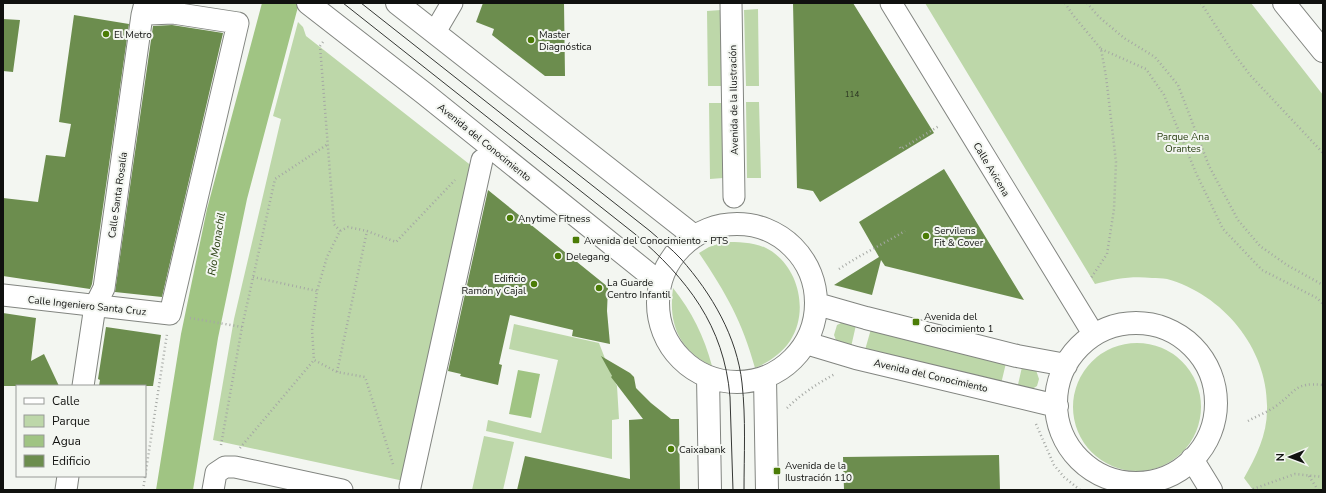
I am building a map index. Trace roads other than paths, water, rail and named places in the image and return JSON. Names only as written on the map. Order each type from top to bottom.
[{"type":"main road","name":"Avenida del Conocimiento","points":[[309,3],[425,94],[660,283]]},
{"type":"main road","points":[[397,3],[694,236]]},
{"type":"main road","points":[[1284,3],[1323,51]]},
{"type":"main road","points":[[737,223],[754,225],[770,230],[784,238],[805,262],[812,275],[815,289],[817,304],[814,324],[806,343],[798,354],[777,372],[765,378],[735,383],[708,378],[684,362],[674,352],[666,339],[658,312],[660,283],[671,258],[684,243],[694,236],[708,229],[722,225],[737,223]]},
{"type":"main road","points":[[817,304],[866,318],[1017,356],[1066,366]]},
{"type":"main road","points":[[1135,323],[1150,324],[1166,329],[1191,345],[1199,354],[1211,376],[1216,402],[1214,418],[1204,448],[1162,486],[1135,484],[1107,477],[1093,470],[1081,460],[1067,442],[1061,429],[1057,406],[1061,377],[1066,366],[1079,348],[1094,335],[1119,325],[1135,323]]},
{"type":"main road","name":"Avenida del Conocimiento","points":[[806,343],[856,358],[1057,406]]},
{"type":"main road","points":[[708,378],[710,490]]},
{"type":"main road","points":[[765,378],[767,490]]},
{"type":"main road","points":[[1192,460],[1211,490]]},
{"type":"street","points":[[435,32],[452,3]]},
{"type":"street","name":"Avenida de la Ilustración","points":[[730,3],[734,197]]},
{"type":"street","name":"Calle Avicena","points":[[891,3],[1094,335]]},
{"type":"street","name":"Calle Santa Rosalía","points":[[83,385],[95,306],[104,288],[142,14],[147,8]]},
{"type":"street","name":"Calle Ingeniero Santa Cruz","points":[[3,295],[178,315],[238,23],[147,8]]},
{"type":"street","points":[[410,487],[482,160]]},
{"type":"street","points":[[213,490],[216,473],[225,467],[235,467],[342,490]]},
{"type":"street","points":[[66,490],[68,477]]},
{"type":"water","name":"Río Monachil","points":[[262,3],[299,3],[247,199],[218,338],[193,490],[156,490],[181,334],[207,209]]},
{"type":"water","points":[[518,370],[540,374],[531,418],[509,414]]},
{"type":"tram line","points":[[343,3],[635,234],[671,268],[686,286],[700,305],[711,326],[720,347],[726,371],[730,397],[733,490]]},
{"type":"tram line","points":[[361,3],[650,231],[670,248],[692,272],[713,301],[729,333],[735,349],[742,383],[744,410],[744,490]]},
{"type":"place","name":"El Metro","points":[[106,34]]},
{"type":"place","name":"Master Diagnóstica","points":[[531,40]]},
{"type":"place","name":"Anytime Fitness","points":[[510,218]]},
{"type":"place","name":"Servilens Fit & Cover","points":[[926,236]]},
{"type":"place","name":"Avenida del Conocimiento - PTS","points":[[576,240]]},
{"type":"place","name":"Delegang","points":[[558,256]]},
{"type":"place","name":"Edificio Ramón y Cajal","points":[[534,284]]},
{"type":"place","name":"La Guarde Centro Infantil","points":[[599,288]]},
{"type":"place","name":"Avenida del Conocimiento 1","points":[[916,322]]},
{"type":"place","name":"Caixabank","points":[[671,449]]},
{"type":"place","name":"Avenida de la Ilustración 110","points":[[777,471]]},
{"type":"park label","name":"Parque Ana Orantes","points":[[1183,142]]}]
